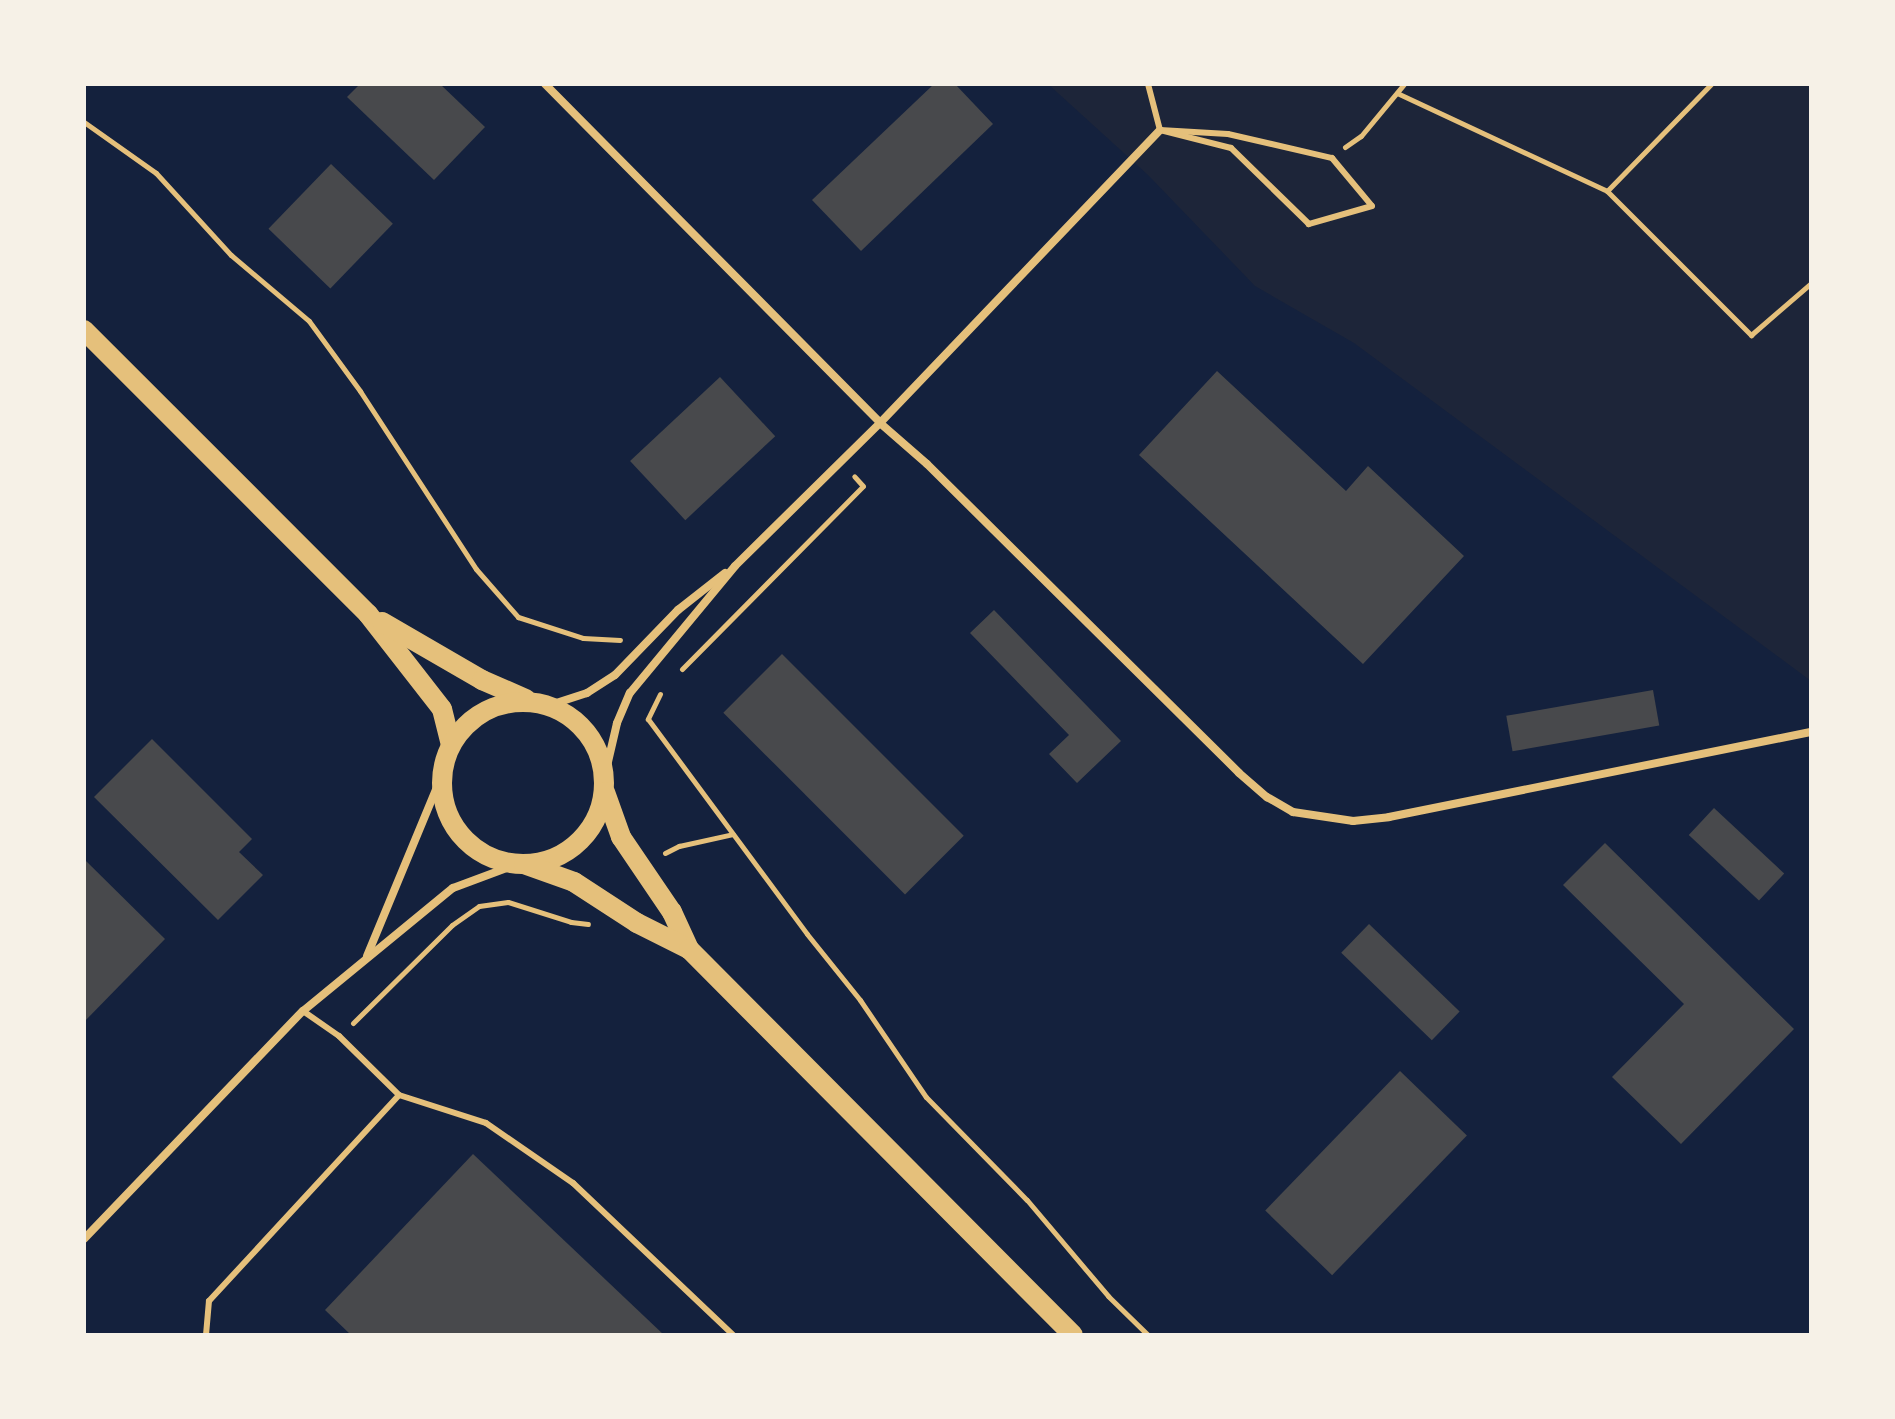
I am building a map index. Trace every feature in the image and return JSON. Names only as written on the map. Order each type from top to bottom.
[{"type":"main road","points":[[84,330],[368,614],[442,709],[451,744]]},
{"type":"main road","points":[[368,614],[482,680],[563,711],[587,731],[602,759],[605,786],[621,837],[672,912],[689,949]]},
{"type":"main road","points":[[539,704],[500,704],[472,719],[451,744],[442,775],[444,807],[460,835],[484,856],[574,882],[637,923],[689,949],[1073,1335]]},
{"type":"main road","points":[[519,864],[547,862],[575,847],[596,822],[605,786]]},
{"type":"street","points":[[545,84],[880,423],[927,464],[1239,773],[1293,812],[1353,821],[1389,817],[1811,732]]},
{"type":"street","points":[[605,786],[621,713],[630,693],[652,664],[735,566],[880,423],[1160,130]]},
{"type":"street","points":[[539,704],[587,693],[615,675],[678,610],[735,566]]},
{"type":"street","points":[[366,957],[442,775]]},
{"type":"street","points":[[84,1239],[303,1011],[453,888],[519,864]]},
{"type":"lane","points":[[1148,84],[1160,130]]},
{"type":"lane","points":[[1160,130],[1228,134],[1332,158],[1372,206],[1309,224],[1231,148],[1160,130]]},
{"type":"lane","points":[[303,1011],[339,1036],[399,1095],[486,1123],[573,1183],[733,1335]]},
{"type":"lane","points":[[206,1335],[209,1301],[399,1095]]},
{"type":"path","points":[[1332,158],[1361,136],[1404,84]]},
{"type":"path","points":[[1607,191],[1711,84]]},
{"type":"path","points":[[1397,93],[1607,191],[1751,335],[1811,283]]},
{"type":"path","points":[[84,122],[156,173],[231,255],[309,321],[360,391],[476,569],[518,617],[583,638],[626,641],[639,652]]},
{"type":"path","points":[[841,460],[863,486],[668,683],[648,719],[860,1000],[926,1097],[1027,1200],[1108,1296],[1148,1335]]},
{"type":"path","points":[[652,664],[668,683]]},
{"type":"path","points":[[663,854],[679,846],[733,834]]},
{"type":"path","points":[[339,1036],[452,925],[479,906],[508,902],[571,922],[584,925],[592,922]]},
{"type":"shaded area","points":[[1048,84],[1811,84],[1811,681],[1354,343],[1255,286],[1148,175]]},
{"type":"building","points":[[360,84],[440,84],[485,127],[434,180],[347,97]]},
{"type":"building","points":[[934,84],[955,84],[993,124],[861,251],[812,200]]},
{"type":"building","points":[[331,164],[393,224],[330,288],[268,229]]},
{"type":"building","points":[[1217,371],[1346,491],[1368,466],[1464,556],[1363,664],[1139,455]]},
{"type":"building","points":[[720,377],[775,436],[685,520],[630,461]]},
{"type":"building","points":[[994,610],[1121,741],[1077,783],[1049,754],[1069,735],[970,633]]},
{"type":"building","points":[[782,654],[964,836],[905,894],[723,713]]},
{"type":"building","points":[[1653,690],[1659,725],[1513,751],[1506,716]]},
{"type":"building","points":[[152,739],[252,839],[239,852],[263,875],[218,920],[94,797]]},
{"type":"building","points":[[1714,808],[1784,873],[1759,901],[1689,835]]},
{"type":"building","points":[[1605,843],[1794,1029],[1681,1144],[1612,1077],[1684,1004],[1563,885]]},
{"type":"building","points":[[84,859],[165,939],[84,1022]]},
{"type":"building","points":[[1369,924],[1460,1012],[1432,1040],[1341,953]]},
{"type":"building","points":[[1400,1071],[1467,1136],[1332,1275],[1265,1211]]},
{"type":"building","points":[[473,1154],[664,1335],[351,1335],[325,1310]]}]
